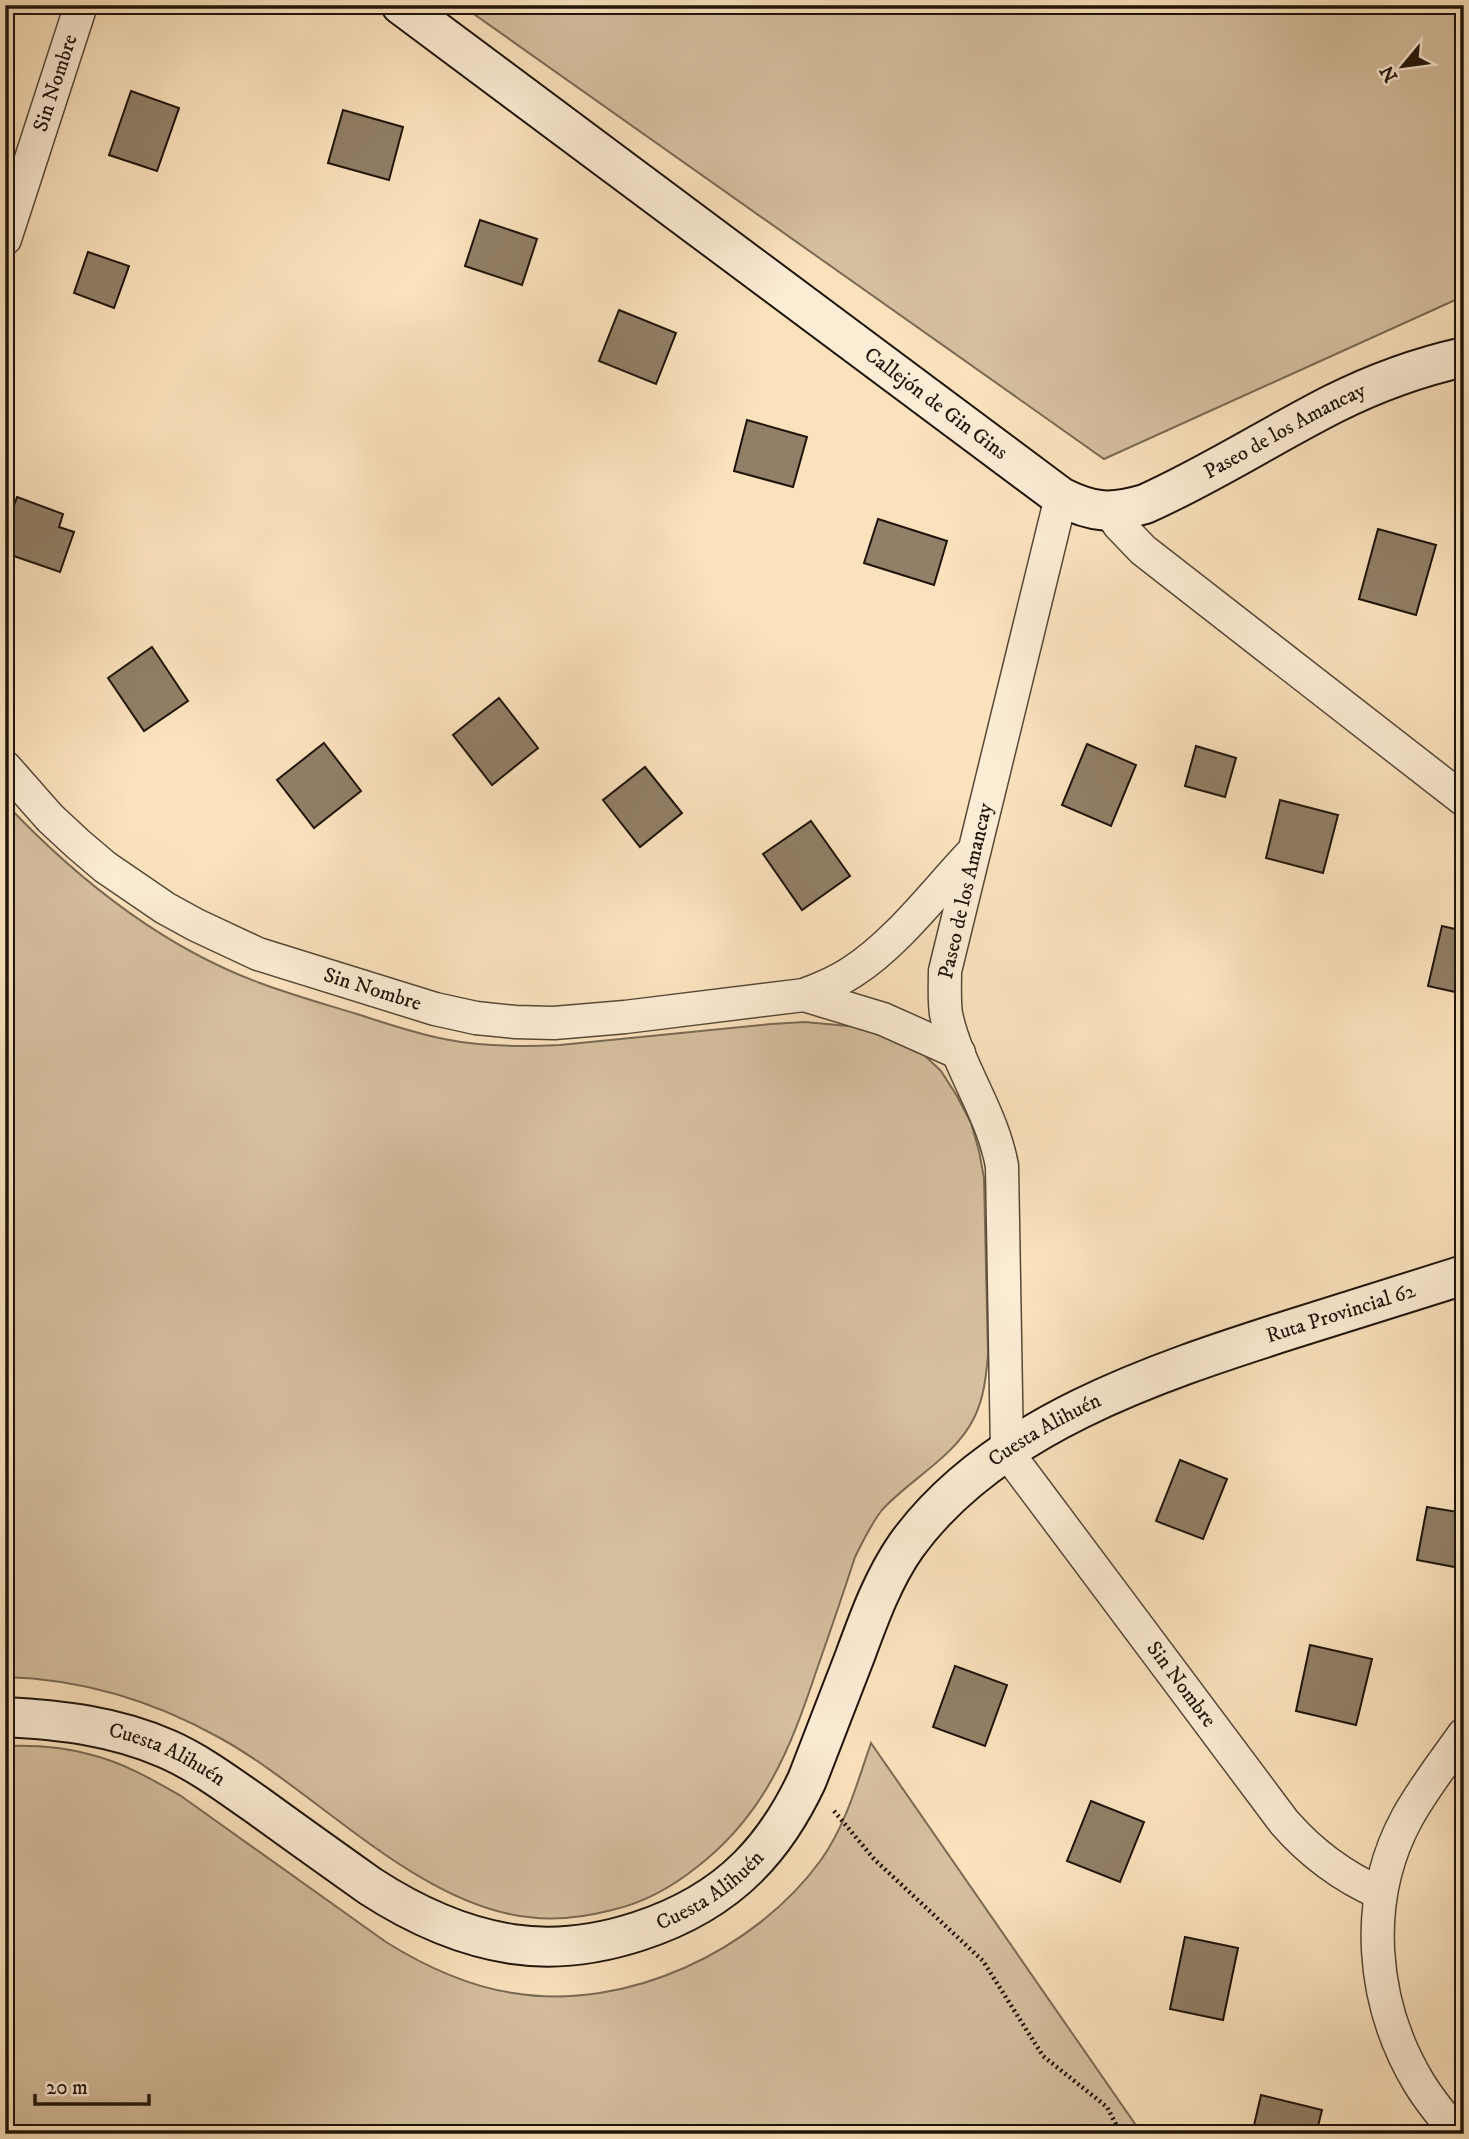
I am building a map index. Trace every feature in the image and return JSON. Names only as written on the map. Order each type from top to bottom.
[{"type":"main road","name":"Callejón de Gin Gins","points":[[401,5],[1062,497],[1093,510],[1110,512]]},
{"type":"main road","name":"Paseo de los Amancay","points":[[1110,512],[1127,510],[1160,497],[1333,404],[1373,386],[1415,370],[1464,357]]},
{"type":"main road","name":"Ruta Provincial 62","points":[[1219,1352],[1464,1275]]},
{"type":"main road","name":"Cuesta Alihuén","points":[[5,1717],[43,1719],[105,1728],[168,1749],[197,1764],[370,1886],[405,1907],[464,1932],[513,1944],[538,1946],[562,1946],[613,1938],[662,1922],[706,1900],[765,1849],[795,1805],[807,1780],[886,1580],[926,1521],[953,1493],[1007,1452],[1039,1432],[1109,1395],[1219,1352]]},
{"type":"street","name":"Sin Nombre","points":[[5,239],[81,5]]},
{"type":"street","name":"Paseo de los Amancay","points":[[1007,1452],[1002,1166],[993,1129],[959,1053],[946,1012],[945,971],[1062,497]]},
{"type":"street","points":[[1110,512],[1143,550],[1464,800]]},
{"type":"street","name":"Sin Nombre","points":[[5,767],[50,818],[78,844],[135,888],[175,913],[258,954],[435,1009],[476,1018],[515,1022],[554,1023],[625,1017],[804,995],[840,979],[874,956],[974,851]]},
{"type":"street","name":"Sin Nombre","points":[[804,995],[883,1019],[959,1053]]},
{"type":"street","name":"Sin Nombre","points":[[1007,1452],[1284,1822],[1335,1870],[1380,1893]]},
{"type":"street","points":[[1458,2134],[1419,2083],[1402,2049],[1379,1971],[1376,1931],[1380,1893],[1391,1854],[1406,1818],[1464,1734]]},
{"type":"path","points":[[807,1780],[874,1860],[983,1961],[1042,2056],[1107,2107],[1121,2134]]},
{"type":"shaded area","points":[[461,5],[1464,5],[1464,296],[1104,459]]},
{"type":"shaded area","points":[[5,803],[61,858],[122,908],[189,950],[260,983],[400,1028],[459,1042],[516,1046],[560,1045],[805,1022],[870,1028],[920,1051],[941,1071],[957,1096],[971,1123],[984,1178],[988,1355],[980,1403],[966,1432],[956,1444],[882,1510],[867,1533],[855,1557],[797,1726],[773,1778],[758,1802],[721,1847],[667,1888],[624,1907],[571,1918],[528,1917],[487,1908],[447,1891],[407,1869],[256,1760],[195,1725],[143,1703],[89,1687],[5,1677]]},
{"type":"shaded area","points":[[871,1743],[1142,2134],[5,2134],[5,1746],[71,1750],[127,1767],[181,1796],[386,1942],[416,1960],[479,1986],[513,1993],[556,1996],[600,1993],[643,1983],[685,1968],[724,1947],[761,1922],[793,1893],[830,1847],[850,1803]]},
{"type":"building","points":[[131,91],[179,108],[157,171],[109,155]]},
{"type":"building","points":[[343,110],[403,127],[389,180],[328,163]]},
{"type":"building","points":[[480,220],[537,239],[522,285],[465,266]]},
{"type":"building","points":[[88,252],[129,266],[114,308],[74,293]]},
{"type":"building","points":[[619,310],[676,333],[656,384],[599,361]]},
{"type":"building","points":[[747,420],[807,437],[793,487],[734,471]]},
{"type":"building","points":[[17,497],[63,514],[59,527],[74,532],[60,572],[5,553],[5,531]]},
{"type":"building","points":[[878,519],[947,541],[934,585],[864,563]]},
{"type":"building","points":[[1378,529],[1436,545],[1416,615],[1359,599]]},
{"type":"building","points":[[152,647],[188,701],[144,731],[108,678]]},
{"type":"building","points":[[499,698],[538,748],[492,785],[453,735]]},
{"type":"building","points":[[324,743],[361,791],[314,828],[277,780]]},
{"type":"building","points":[[1087,744],[1136,765],[1111,826],[1062,805]]},
{"type":"building","points":[[1196,746],[1236,758],[1225,797],[1185,786]]},
{"type":"building","points":[[645,767],[682,813],[640,847],[603,800]]},
{"type":"building","points":[[1280,800],[1338,815],[1323,873],[1266,858]]},
{"type":"building","points":[[811,821],[850,876],[802,910],[763,854]]},
{"type":"building","points":[[1442,926],[1464,931],[1464,994],[1428,986]]},
{"type":"building","points":[[1180,1460],[1227,1479],[1203,1539],[1156,1521]]},
{"type":"building","points":[[1427,1507],[1464,1513],[1464,1547],[1460,1568],[1417,1560]]},
{"type":"building","points":[[1310,1645],[1372,1659],[1356,1725],[1296,1711]]},
{"type":"building","points":[[955,1666],[1007,1685],[985,1746],[933,1727]]},
{"type":"building","points":[[1091,1801],[1144,1822],[1120,1882],[1067,1861]]},
{"type":"building","points":[[1185,1937],[1238,1948],[1223,2020],[1170,2009]]},
{"type":"building","points":[[1261,2095],[1322,2110],[1316,2134],[1252,2134]]}]
